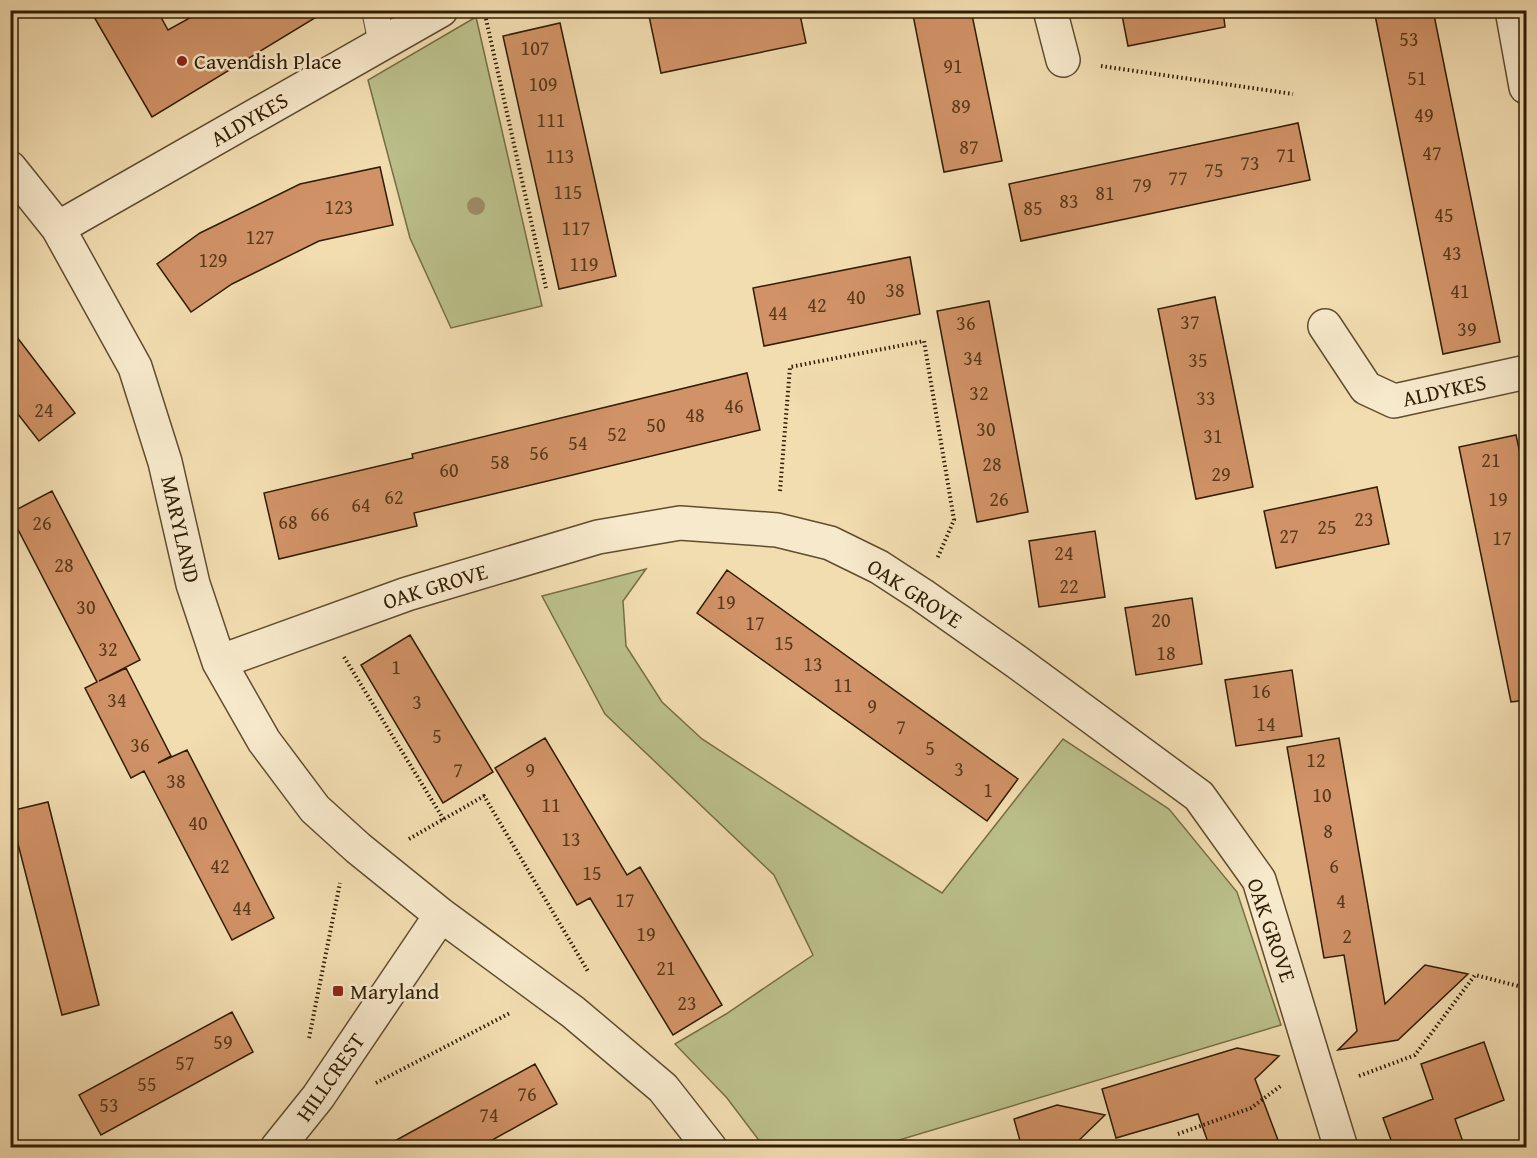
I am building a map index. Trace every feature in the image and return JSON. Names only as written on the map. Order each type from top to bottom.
[{"type":"street","name":"ALDYKES","points":[[58,228],[441,10]]},
{"type":"street","points":[[1050,10],[1063,60]]},
{"type":"street","points":[[1512,10],[1527,87]]},
{"type":"street","name":"MARYLAND","points":[[10,168],[58,228],[135,367],[165,462],[194,584],[219,662],[264,741],[315,808],[373,861],[441,915],[573,1012],[663,1088],[710,1148]]},
{"type":"street","name":"ALDYKES","points":[[1325,326],[1366,388],[1394,401],[1527,372]]},
{"type":"street","name":"OAK GROVE","points":[[219,662],[406,594],[598,537],[680,523],[777,530],[830,543],[879,567],[922,595],[1199,796],[1259,880],[1341,1148]]},
{"type":"street","name":"HILLCREST","points":[[277,1148],[318,1097],[441,915]]},
{"type":"lane","points":[[375,10],[382,44]]},
{"type":"path","points":[[484,10],[546,288]]},
{"type":"path","points":[[1063,60],[1293,94]]},
{"type":"path","points":[[777,530],[790,367],[924,341],[954,520],[922,595]]},
{"type":"path","points":[[324,624],[444,820]]},
{"type":"path","points":[[373,861],[484,796],[596,984],[573,1012]]},
{"type":"path","points":[[1178,1134],[1251,1108],[1318,1075],[1415,1055],[1475,975],[1527,988]]},
{"type":"green space","points":[[476,17],[542,306],[451,328],[410,238],[368,80]]},
{"type":"green space","points":[[646,569],[623,601],[626,646],[662,702],[702,739],[942,893],[1063,739],[1169,809],[1237,892],[1281,1025],[876,1147],[764,1147],[727,1098],[675,1044],[726,1014],[813,955],[774,875],[605,714],[542,596]]},
{"type":"building","name":"Cavendish Place","points":[[90,10],[157,10],[168,30],[204,10],[328,10],[152,117]]},
{"type":"building","points":[[675,10],[799,10],[806,43],[661,73],[649,16]]},
{"type":"building","points":[[912,10],[971,10],[1002,161],[944,172]]},
{"type":"building","points":[[1121,10],[1223,10],[1225,27],[1128,46]]},
{"type":"building","points":[[1374,10],[1433,10],[1500,342],[1443,354]]},
{"type":"building","points":[[560,23],[616,276],[559,289],[503,36]]},
{"type":"building","points":[[1298,123],[1310,180],[1021,241],[1009,184]]},
{"type":"building","points":[[380,167],[393,225],[319,241],[232,284],[191,312],[157,264],[200,233],[300,184]]},
{"type":"building","points":[[910,257],[920,314],[764,346],[753,288]]},
{"type":"building","points":[[1215,297],[1253,487],[1196,499],[1158,309]]},
{"type":"building","points":[[989,301],[1028,512],[977,522],[937,311]]},
{"type":"building","points":[[10,328],[75,413],[39,441],[10,404]]},
{"type":"building","points":[[747,373],[760,430],[414,513],[417,526],[279,559],[264,493],[413,458],[412,454]]},
{"type":"building","points":[[1516,435],[1527,486],[1527,700],[1511,702],[1459,447]]},
{"type":"building","points":[[1377,487],[1389,544],[1276,568],[1264,511]]},
{"type":"building","points":[[52,491],[140,660],[99,681],[126,668],[171,756],[158,763],[187,750],[274,918],[232,940],[144,771],[131,778],[85,688],[97,682],[10,514]]},
{"type":"building","points":[[1095,531],[1105,597],[1039,607],[1029,541]]},
{"type":"building","points":[[727,570],[1018,779],[987,821],[697,613]]},
{"type":"building","points":[[1192,598],[1202,664],[1136,675],[1125,608]]},
{"type":"building","points":[[410,635],[493,772],[443,803],[361,665]]},
{"type":"building","points":[[1292,670],[1302,736],[1236,746],[1225,680]]},
{"type":"building","points":[[545,738],[627,875],[640,867],[722,1005],[673,1035],[590,898],[577,905],[495,768]]},
{"type":"building","points":[[1339,738],[1385,1004],[1425,965],[1468,974],[1398,1040],[1338,1050],[1357,1031],[1344,955],[1324,958],[1287,747]]},
{"type":"building","points":[[48,802],[99,1005],[62,1015],[10,813],[10,811]]},
{"type":"building","points":[[232,1012],[253,1052],[101,1135],[79,1095]]},
{"type":"building","points":[[1484,1042],[1504,1100],[1455,1119],[1465,1148],[1394,1148],[1383,1118],[1433,1099],[1421,1064]]},
{"type":"building","points":[[1237,1048],[1279,1056],[1255,1079],[1281,1148],[1210,1148],[1198,1114],[1116,1138],[1102,1089]]},
{"type":"building","points":[[535,1064],[557,1104],[478,1148],[382,1148]]},
{"type":"building","points":[[1057,1105],[1105,1115],[1071,1148],[1022,1148],[1014,1119]]},
{"type":"place","name":"Cavendish Place","points":[[182,61]]},
{"type":"place","name":"Maryland","points":[[338,991]]}]
